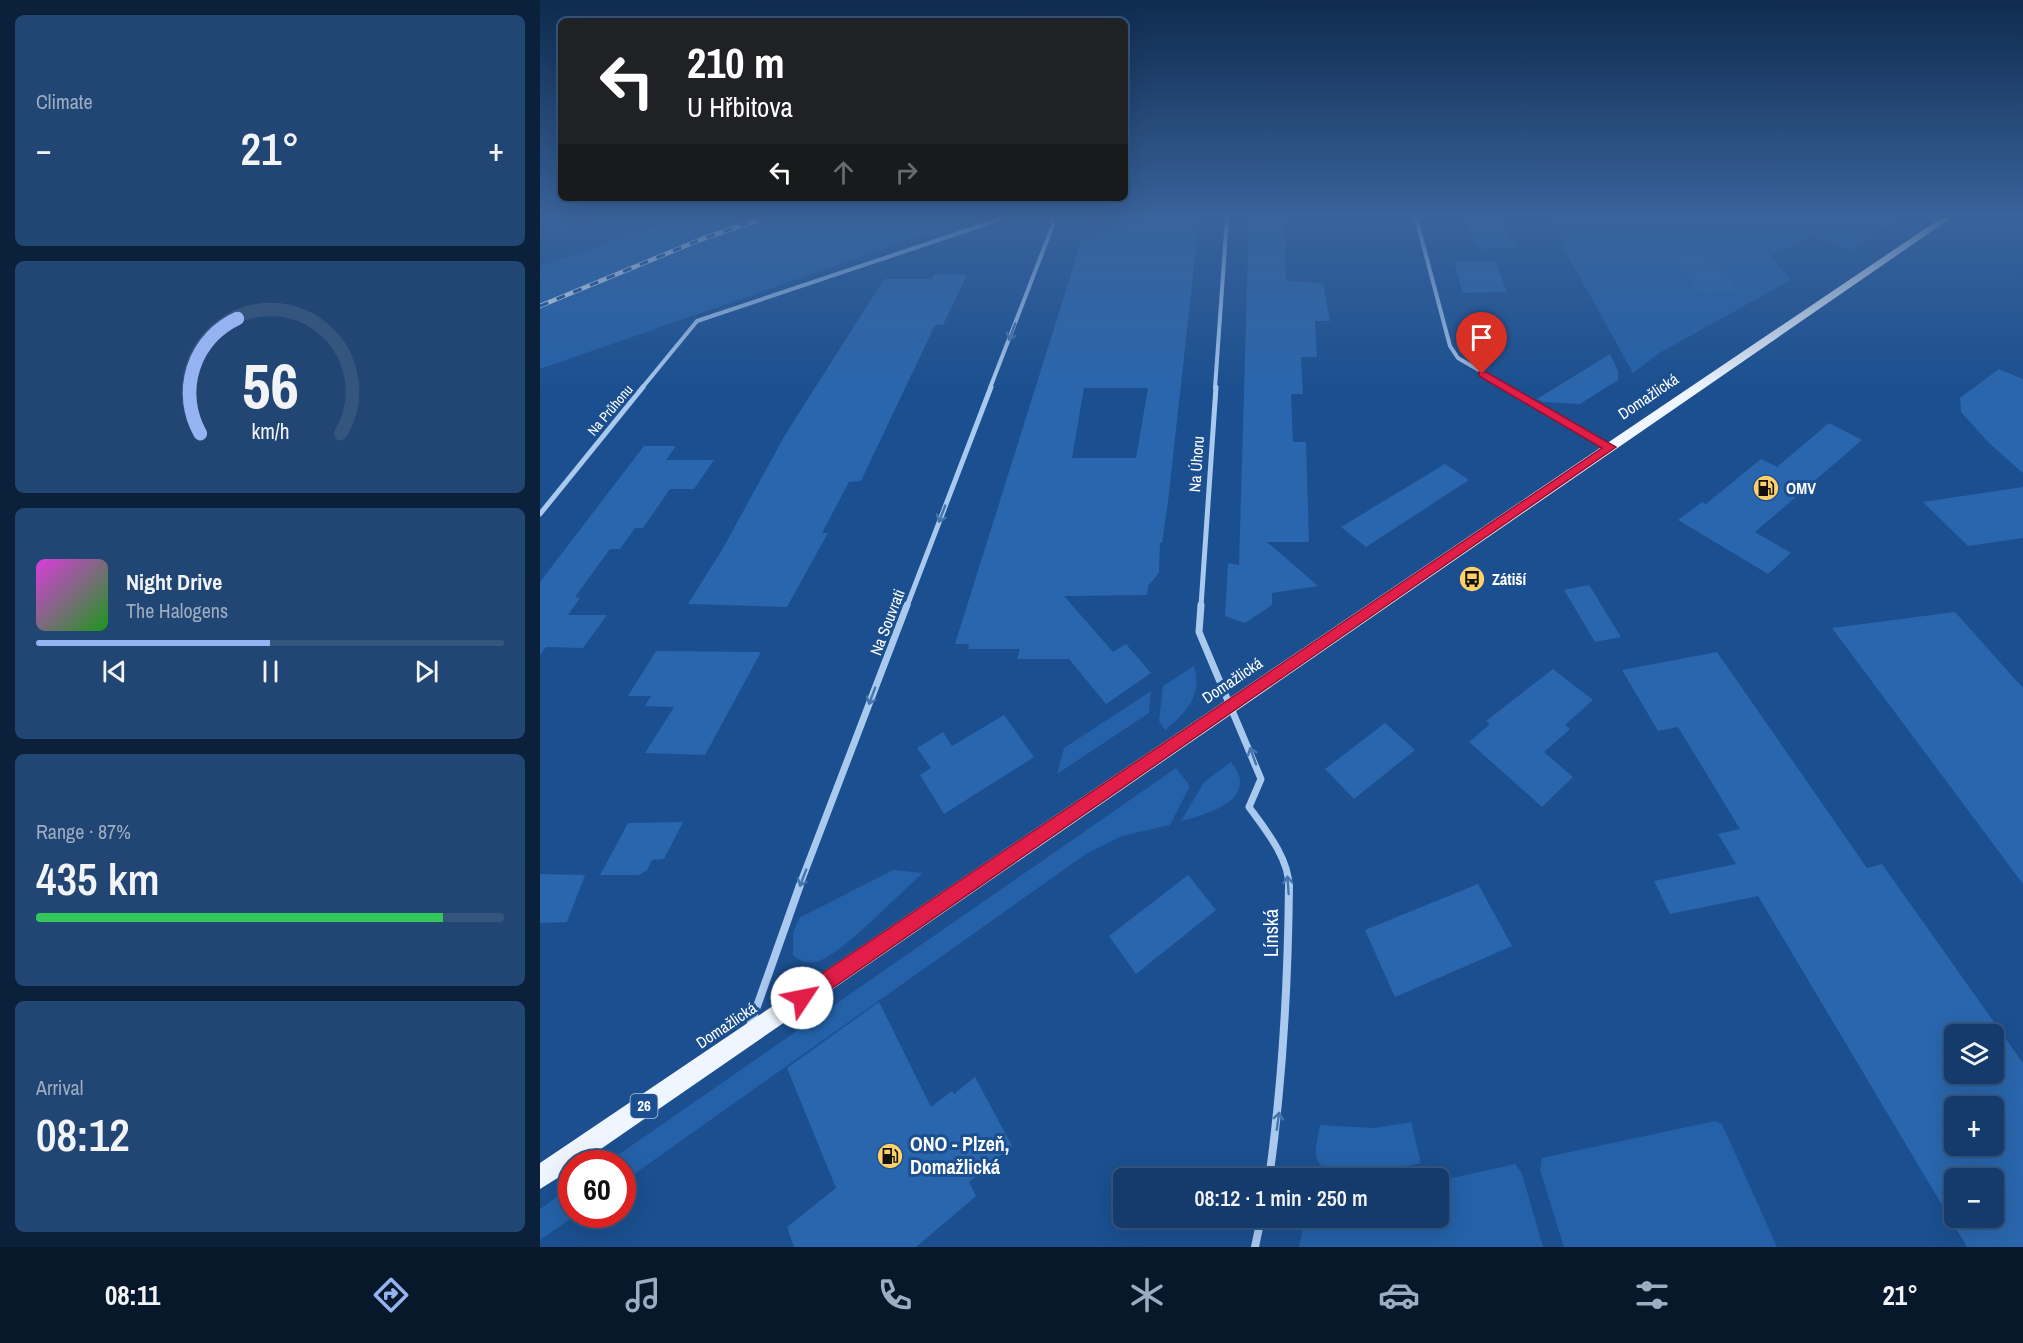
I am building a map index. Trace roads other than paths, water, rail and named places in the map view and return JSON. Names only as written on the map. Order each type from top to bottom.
[{"type":"main road","name":"Domažlická","points":[[540,1177],[1861,276]]},
{"type":"street","name":"Na Průhonu","points":[[540,514],[697,321],[831,276]]},
{"type":"street","name":"Na Souvrati","points":[[747,1035],[792,907],[1033,276]]},
{"type":"street","name":"Na Úhoru","points":[[1223,276],[1199,618],[1202,644],[1230,706]]},
{"type":"street","points":[[1431,276],[1450,346],[1458,358],[1610,447]]},
{"type":"street","name":"Línská","points":[[1230,706],[1261,779],[1249,807],[1272,838],[1289,879],[1288,999],[1281,1095],[1271,1168]]},
{"type":"street","points":[[1255,1247],[1259,1228]]},
{"type":"railway","points":[[540,306],[612,276]]},
{"type":"place","name":"OMV","points":[[1766,488]]},
{"type":"place","name":"Zátiší","points":[[1472,579]]},
{"type":"place","name":"ONO - Plzeň, Domažlická","points":[[890,1156]]}]
